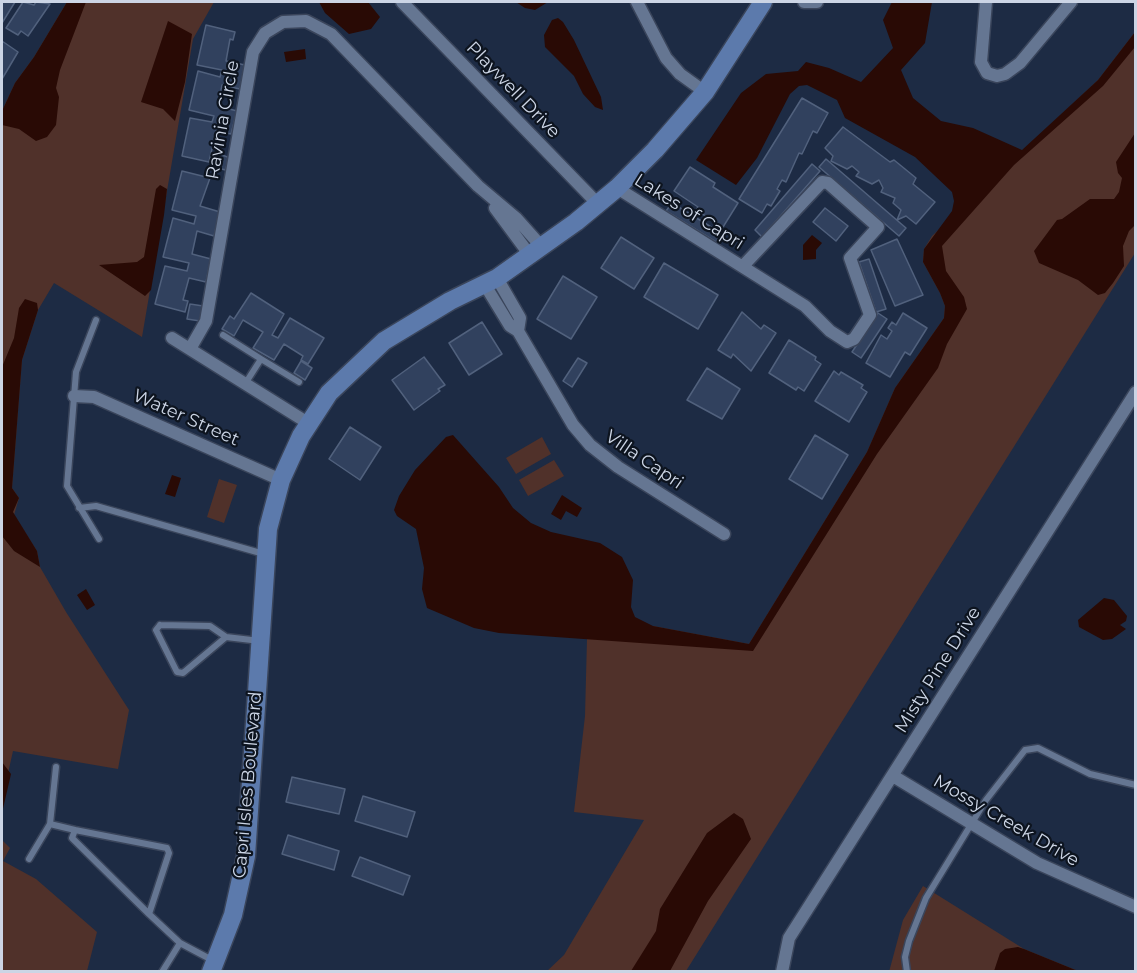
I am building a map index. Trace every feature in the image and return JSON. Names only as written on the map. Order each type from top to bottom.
[{"type":"street","name":"Playwell Drive","points":[[402,2],[598,204]]},
{"type":"street","points":[[637,2],[666,58],[680,74],[705,92]]},
{"type":"street","name":"Capri Isles Boulevard","points":[[213,967],[232,915],[246,856],[265,554],[270,518],[281,480],[308,423],[341,380],[384,341],[450,301],[491,281],[617,188],[661,144],[705,92],[763,2]]},
{"type":"street","points":[[804,2],[817,2]]},
{"type":"street","points":[[986,2],[981,62],[985,71],[997,76],[1005,74],[1020,63],[1071,2]]},
{"type":"street","name":"Ravinia Circle","points":[[190,350],[206,321],[253,52],[261,38],[276,25],[300,20],[325,30],[478,186],[535,250]]},
{"type":"street","name":"Lakes of Capri","points":[[617,188],[805,306],[830,331],[849,342],[870,315],[850,258],[878,227],[828,183],[822,182],[743,266]]},
{"type":"street","name":"Villa Capri","points":[[491,281],[509,325],[518,331],[580,434],[603,456],[724,534]]},
{"type":"street","points":[[172,338],[308,423]]},
{"type":"street","name":"Misty Pine Drive","points":[[782,972],[789,938],[1136,392]]},
{"type":"street","name":"Water Street","points":[[74,396],[94,397],[281,480]]},
{"type":"street","name":"Mossy Creek Drive","points":[[893,776],[970,824],[1057,873],[1136,907]]},
{"type":"lane","points":[[96,320],[76,372],[67,486],[99,539]]},
{"type":"lane","points":[[223,335],[299,382]]},
{"type":"lane","points":[[245,384],[261,359]]},
{"type":"lane","points":[[79,508],[96,506],[265,554]]},
{"type":"lane","points":[[226,637],[183,673],[177,672],[156,630],[160,625],[210,626],[226,637],[260,641]]},
{"type":"lane","points":[[907,972],[905,957],[920,910],[941,870],[970,824],[1014,763],[1032,747],[1049,752],[1090,774],[1136,785]]},
{"type":"lane","points":[[30,859],[50,824],[56,767]]},
{"type":"lane","points":[[50,824],[167,848],[169,853],[149,914]]},
{"type":"lane","name":"Capri Isles Boulevard","points":[[75,830],[72,838],[180,943],[213,967]]},
{"type":"lane","points":[[162,972],[180,943]]},
{"type":"shaded area","points":[[67,2],[214,2],[193,39],[142,337],[54,283],[38,310],[22,360],[12,488],[19,498],[14,515],[37,551],[40,567],[66,612],[129,710],[118,769],[13,751],[2,800],[2,111],[15,83],[34,57]]},
{"type":"shaded area","points":[[67,2],[86,2],[60,70],[56,88],[59,97],[56,125],[47,137],[36,141],[19,129],[2,125],[2,111],[15,83],[34,57]]},
{"type":"shaded area","points":[[319,2],[368,2],[380,17],[371,29],[349,34],[325,13]]},
{"type":"shaded area","points":[[516,2],[548,2],[535,10],[525,8]]},
{"type":"shaded area","points":[[892,2],[932,2],[925,43],[901,70],[913,98],[941,121],[973,128],[1022,150],[1098,80],[1135,32],[1135,47],[1103,86],[1014,165],[942,246],[946,271],[964,297],[967,309],[947,344],[938,368],[877,454],[753,651],[499,633],[474,628],[427,608],[422,589],[424,568],[416,529],[397,516],[394,510],[399,496],[415,470],[446,437],[453,435],[499,487],[513,508],[531,523],[551,532],[600,543],[622,557],[633,580],[631,607],[635,617],[653,626],[749,644],[867,452],[895,388],[944,318],[945,306],[923,262],[924,249],[952,211],[954,201],[952,192],[915,157],[845,118],[837,100],[807,85],[799,86],[790,94],[757,158],[736,185],[696,160],[741,93],[766,74],[798,71],[806,62],[829,68],[861,82],[893,48],[883,20]]},
{"type":"shaded area","points":[[558,18],[574,40],[601,97],[603,110],[595,107],[583,94],[574,76],[545,47],[544,35],[552,20]]},
{"type":"shaded area","points":[[168,21],[192,34],[185,82],[175,121],[163,109],[141,102]]},
{"type":"shaded area","points":[[1135,32],[1135,253],[686,971],[546,972],[564,955],[644,820],[574,812],[585,716],[587,639],[653,626],[749,644],[867,452],[895,388],[944,318],[945,306],[923,262],[924,249],[932,236],[1098,80]]},
{"type":"shaded area","points":[[305,49],[306,59],[286,62],[284,52]]},
{"type":"shaded area","points":[[1135,133],[1135,225],[1129,231],[1123,246],[1124,266],[1105,293],[1098,295],[1078,280],[1039,263],[1034,251],[1057,220],[1062,219],[1090,199],[1114,199],[1119,192],[1122,178],[1118,173],[1116,162]]},
{"type":"shaded area","points":[[160,185],[167,189],[164,215],[151,290],[145,296],[99,265],[137,262],[144,257],[156,189]]},
{"type":"shaded area","points":[[812,235],[822,243],[816,250],[816,259],[803,260],[803,245]]},
{"type":"shaded area","points":[[25,299],[37,303],[38,310],[22,360],[12,488],[19,498],[13,512],[37,551],[40,567],[14,551],[2,536],[2,367],[14,338],[19,308]]},
{"type":"shaded area","points":[[542,437],[551,454],[516,474],[506,458]]},
{"type":"shaded area","points":[[554,460],[564,476],[528,496],[519,480]]},
{"type":"shaded area","points":[[172,475],[181,478],[175,497],[165,494]]},
{"type":"shaded area","points":[[219,479],[237,485],[224,523],[207,517]]},
{"type":"shaded area","points":[[562,495],[582,508],[577,517],[566,511],[561,520],[551,514]]},
{"type":"shaded area","points":[[86,589],[95,605],[87,610],[77,595]]},
{"type":"shaded area","points":[[1104,598],[1114,600],[1127,616],[1126,621],[1120,625],[1126,629],[1112,639],[1103,640],[1079,627],[1078,620]]},
{"type":"shaded area","points":[[2,762],[11,774],[2,813]]},
{"type":"shaded area","points":[[734,813],[743,819],[751,839],[708,901],[670,971],[631,971],[656,931],[660,909],[707,833]]},
{"type":"shaded area","points":[[2,840],[10,848],[3,861],[36,879],[97,932],[87,971],[2,971]]},
{"type":"shaded area","points":[[923,886],[1024,949],[1078,971],[889,972],[903,920]]},
{"type":"shaded area","points":[[1018,947],[1078,971],[994,971],[1000,953],[1005,949]]},
{"type":"building","points":[[2,2],[15,2],[2,23]]},
{"type":"building","points":[[23,2],[34,5],[36,2],[50,4],[28,36],[21,31],[18,35],[6,28]]},
{"type":"building","points":[[206,25],[235,32],[233,40],[230,39],[226,61],[245,65],[240,89],[222,85],[218,106],[237,111],[231,134],[216,131],[209,162],[182,156],[190,118],[212,122],[214,116],[189,110],[198,71],[220,77],[222,70],[197,65]]},
{"type":"building","points":[[2,41],[18,52],[2,79]]},
{"type":"building","points":[[802,98],[828,113],[817,133],[813,131],[802,154],[799,153],[786,182],[782,180],[777,189],[780,191],[771,206],[767,204],[762,213],[739,199]]},
{"type":"building","points":[[843,127],[890,162],[894,160],[916,178],[913,184],[935,202],[916,224],[906,216],[897,220],[901,210],[893,203],[895,198],[881,192],[883,188],[879,180],[872,184],[856,176],[859,172],[852,166],[847,169],[831,161],[833,156],[825,148]]},
{"type":"building","points":[[217,153],[230,158],[225,170],[213,166]]},
{"type":"building","points":[[826,159],[906,228],[899,236],[819,167]]},
{"type":"building","points":[[812,164],[820,171],[762,237],[755,230]]},
{"type":"building","points":[[690,167],[715,183],[713,187],[738,203],[723,227],[696,210],[698,207],[674,191]]},
{"type":"building","points":[[182,171],[210,178],[200,206],[220,212],[214,236],[197,231],[192,254],[211,259],[206,282],[189,278],[183,300],[188,301],[185,312],[155,304],[165,266],[187,271],[189,263],[163,257],[173,218],[194,224],[196,216],[172,210]]},
{"type":"building","points":[[672,203],[721,233],[716,242],[666,211]]},
{"type":"building","points":[[825,208],[848,226],[836,241],[813,222]]},
{"type":"building","points":[[621,237],[654,258],[634,289],[601,268]]},
{"type":"building","points":[[897,239],[923,295],[895,306],[871,250]]},
{"type":"building","points":[[869,259],[886,309],[876,312],[859,262]]},
{"type":"building","points":[[664,263],[718,295],[698,329],[644,297]]},
{"type":"building","points":[[563,276],[597,297],[571,339],[537,319]]},
{"type":"building","points":[[251,293],[284,314],[272,335],[278,338],[290,318],[324,338],[308,364],[301,360],[303,356],[284,344],[274,360],[253,348],[263,332],[243,320],[234,336],[222,329],[230,316],[234,319]]},
{"type":"building","points":[[190,304],[203,306],[200,321],[187,319]]},
{"type":"building","points":[[742,312],[761,329],[764,325],[776,333],[751,371],[733,354],[731,358],[718,350]]},
{"type":"building","points":[[878,313],[887,319],[861,358],[852,352]]},
{"type":"building","points":[[903,313],[927,328],[910,355],[905,352],[890,377],[866,363],[881,335],[887,339],[892,331],[888,328],[892,322],[896,325]]},
{"type":"building","points":[[482,322],[502,354],[469,375],[449,343]]},
{"type":"building","points":[[789,340],[816,357],[815,360],[821,364],[804,391],[798,387],[796,390],[769,373]]},
{"type":"building","points":[[424,357],[445,385],[414,410],[392,380]]},
{"type":"building","points":[[578,358],[587,363],[572,387],[563,381]]},
{"type":"building","points":[[301,361],[312,368],[305,380],[294,373]]},
{"type":"building","points":[[707,368],[740,389],[722,419],[687,400]]},
{"type":"building","points":[[834,371],[839,375],[841,372],[863,385],[861,388],[867,392],[849,422],[815,401]]},
{"type":"building","points":[[350,427],[381,447],[360,480],[329,459]]},
{"type":"building","points":[[815,435],[848,455],[822,499],[789,479]]},
{"type":"building","points":[[292,777],[345,789],[339,814],[286,802]]},
{"type":"building","points":[[363,796],[415,812],[407,837],[355,821]]},
{"type":"building","points":[[288,835],[339,851],[334,870],[282,854]]},
{"type":"building","points":[[360,857],[410,876],[403,895],[352,876]]}]
